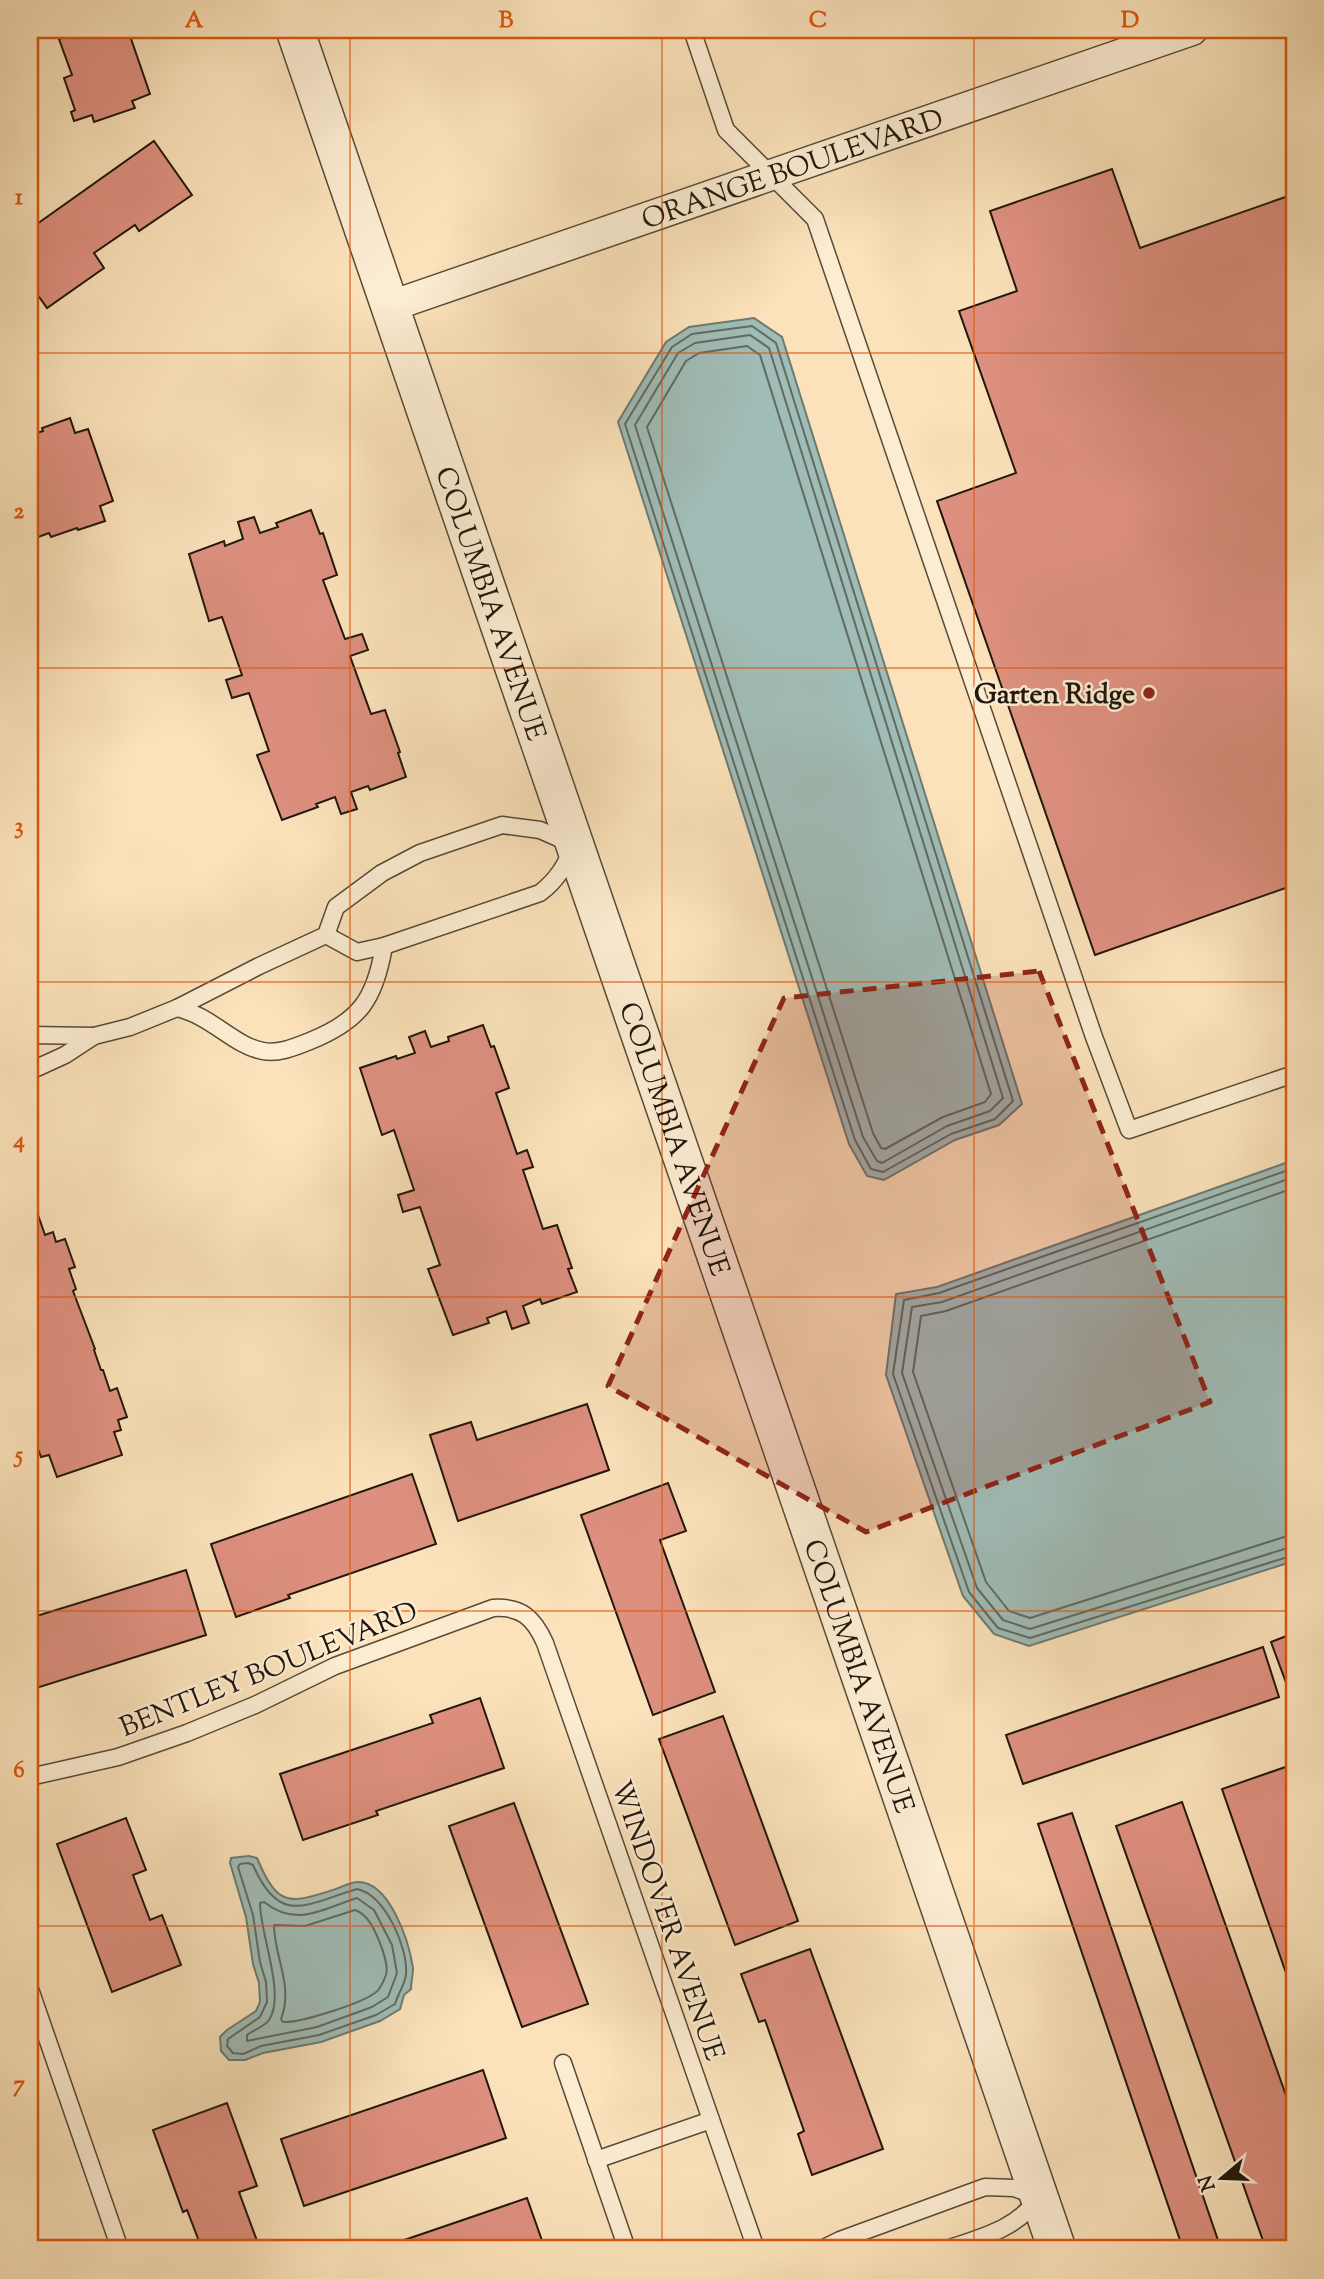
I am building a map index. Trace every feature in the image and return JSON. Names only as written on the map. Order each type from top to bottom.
[{"type":"street","name":"COLUMBIA AVENUE","points":[[295,30],[1057,2249]]},
{"type":"street","name":"ORANGE BOULEVARD","points":[[391,306],[1192,30]]},
{"type":"lane","points":[[692,30],[726,130],[815,219],[1094,1037],[1129,1130],[1294,1074]]},
{"type":"lane","points":[[30,1070],[65,1055],[94,1037],[130,1027],[177,1008],[259,966],[326,936],[336,907],[382,873],[420,853],[502,825],[540,830],[574,845],[562,872],[540,893],[384,946],[357,952],[326,936]]},
{"type":"lane","points":[[177,1008],[204,1017],[243,1043],[262,1051],[280,1051],[335,1030],[360,1010],[373,988],[384,946]]},
{"type":"lane","points":[[30,1035],[94,1037]]},
{"type":"lane","name":"BENTLEY BOULEVARD","points":[[30,1777],[118,1757],[187,1733],[244,1710],[335,1666],[493,1608],[505,1607],[525,1613]]},
{"type":"lane","name":"WINDOVER AVENUE","points":[[525,1613],[539,1630],[545,1643],[756,2249]]},
{"type":"lane","points":[[30,1989],[120,2249]]},
{"type":"lane","points":[[563,2063],[627,2249]]},
{"type":"lane","points":[[596,2160],[711,2120]]},
{"type":"lane","points":[[822,2249],[985,2187],[1014,2188],[1039,2197],[1031,2208],[1010,2225],[947,2249]]},
{"type":"highlighted area","points":[[1039,971],[1210,1402],[866,1532],[608,1386],[784,998]]},
{"type":"water","points":[[754,318],[782,337],[1022,1104],[999,1125],[955,1140],[884,1180],[867,1176],[849,1144],[618,422],[666,342],[689,327]]},
{"type":"water","points":[[1294,1160],[1294,1561],[1029,1646],[994,1634],[963,1596],[886,1375],[896,1294],[937,1287]]},
{"type":"water","points":[[231,1858],[257,1858],[272,1886],[287,1898],[307,1898],[357,1882],[369,1884],[379,1891],[396,1915],[413,1968],[411,1989],[404,1995],[400,2009],[380,2021],[321,2042],[263,2053],[245,2060],[229,2060],[221,2051],[220,2037],[256,2011],[260,2002],[259,1983],[253,1964],[246,1917],[230,1863]]},
{"type":"building","points":[[79,30],[128,30],[150,94],[132,101],[135,108],[94,122],[92,115],[74,121],[71,112],[75,110],[64,78],[72,75],[59,39],[80,32]]},
{"type":"building","points":[[154,141],[192,195],[139,231],[135,225],[94,253],[104,268],[47,308],[30,284],[30,229]]},
{"type":"building","name":"Garten Ridge","points":[[1112,169],[1140,248],[1294,194],[1294,885],[1095,955],[937,501],[1016,473],[959,311],[1017,291],[990,211]]},
{"type":"building","points":[[70,418],[75,433],[88,429],[113,501],[100,506],[105,521],[51,537],[49,533],[30,540],[30,435]]},
{"type":"building","points":[[311,510],[320,534],[323,533],[337,575],[323,580],[345,639],[362,634],[368,650],[350,656],[371,714],[385,710],[406,777],[370,790],[368,786],[351,792],[357,809],[341,814],[335,797],[316,804],[318,807],[282,820],[257,755],[269,751],[249,693],[232,698],[226,680],[242,675],[222,617],[209,621],[189,554],[224,541],[225,546],[243,539],[238,522],[254,517],[260,533],[278,527],[276,523]]},
{"type":"building","points":[[483,1025],[491,1047],[494,1046],[509,1088],[496,1093],[517,1154],[527,1150],[533,1167],[523,1170],[543,1229],[557,1225],[577,1292],[542,1304],[540,1299],[523,1306],[529,1323],[512,1329],[506,1311],[487,1318],[489,1323],[453,1335],[428,1269],[440,1265],[420,1207],[403,1212],[398,1195],[414,1190],[394,1130],[382,1135],[360,1068],[396,1056],[397,1059],[415,1053],[409,1037],[425,1031],[431,1047],[449,1041],[448,1037]]},
{"type":"building","points":[[37,1212],[45,1235],[53,1232],[56,1242],[65,1239],[75,1267],[69,1269],[76,1289],[73,1291],[110,1391],[117,1388],[127,1417],[118,1420],[121,1430],[114,1432],[122,1455],[57,1477],[49,1455],[41,1457],[38,1449],[30,1452],[30,1214]]},
{"type":"building","points":[[587,1404],[609,1470],[458,1521],[430,1435],[471,1422],[477,1440]]},
{"type":"building","points":[[412,1474],[436,1544],[288,1595],[290,1598],[236,1617],[211,1544]]},
{"type":"building","points":[[668,1483],[686,1531],[660,1540],[715,1692],[653,1715],[581,1515]]},
{"type":"building","points":[[186,1570],[206,1635],[30,1690],[30,1618]]},
{"type":"building","points":[[1294,1633],[1294,1695],[1291,1696],[1271,1642]]},
{"type":"building","points":[[1263,1647],[1279,1697],[1023,1784],[1006,1735]]},
{"type":"building","points":[[480,1698],[504,1768],[376,1811],[378,1815],[303,1840],[280,1774],[433,1723],[430,1715]]},
{"type":"building","points":[[723,1716],[798,1921],[735,1945],[659,1739]]},
{"type":"building","points":[[1294,1764],[1294,1996],[1222,1789]]},
{"type":"building","points":[[1182,1802],[1294,2118],[1294,2249],[1266,2249],[1116,1826]]},
{"type":"building","points":[[514,1803],[588,2004],[522,2027],[449,1826]]},
{"type":"building","points":[[1072,1813],[1221,2249],[1183,2249],[1038,1824]]},
{"type":"building","points":[[126,1818],[146,1870],[133,1875],[150,1920],[162,1915],[181,1965],[112,1992],[57,1844]]},
{"type":"building","points":[[810,1949],[883,2149],[812,2175],[798,2134],[804,2131],[765,2020],[759,2022],[741,1974]]},
{"type":"building","points":[[483,2070],[506,2138],[304,2206],[281,2139]]},
{"type":"building","points":[[227,2103],[257,2186],[239,2192],[260,2249],[202,2249],[187,2210],[183,2212],[153,2130]]},
{"type":"building","points":[[527,2198],[545,2249],[378,2249]]},
{"type":"place","name":"Garten Ridge","points":[[1149,693]]}]
